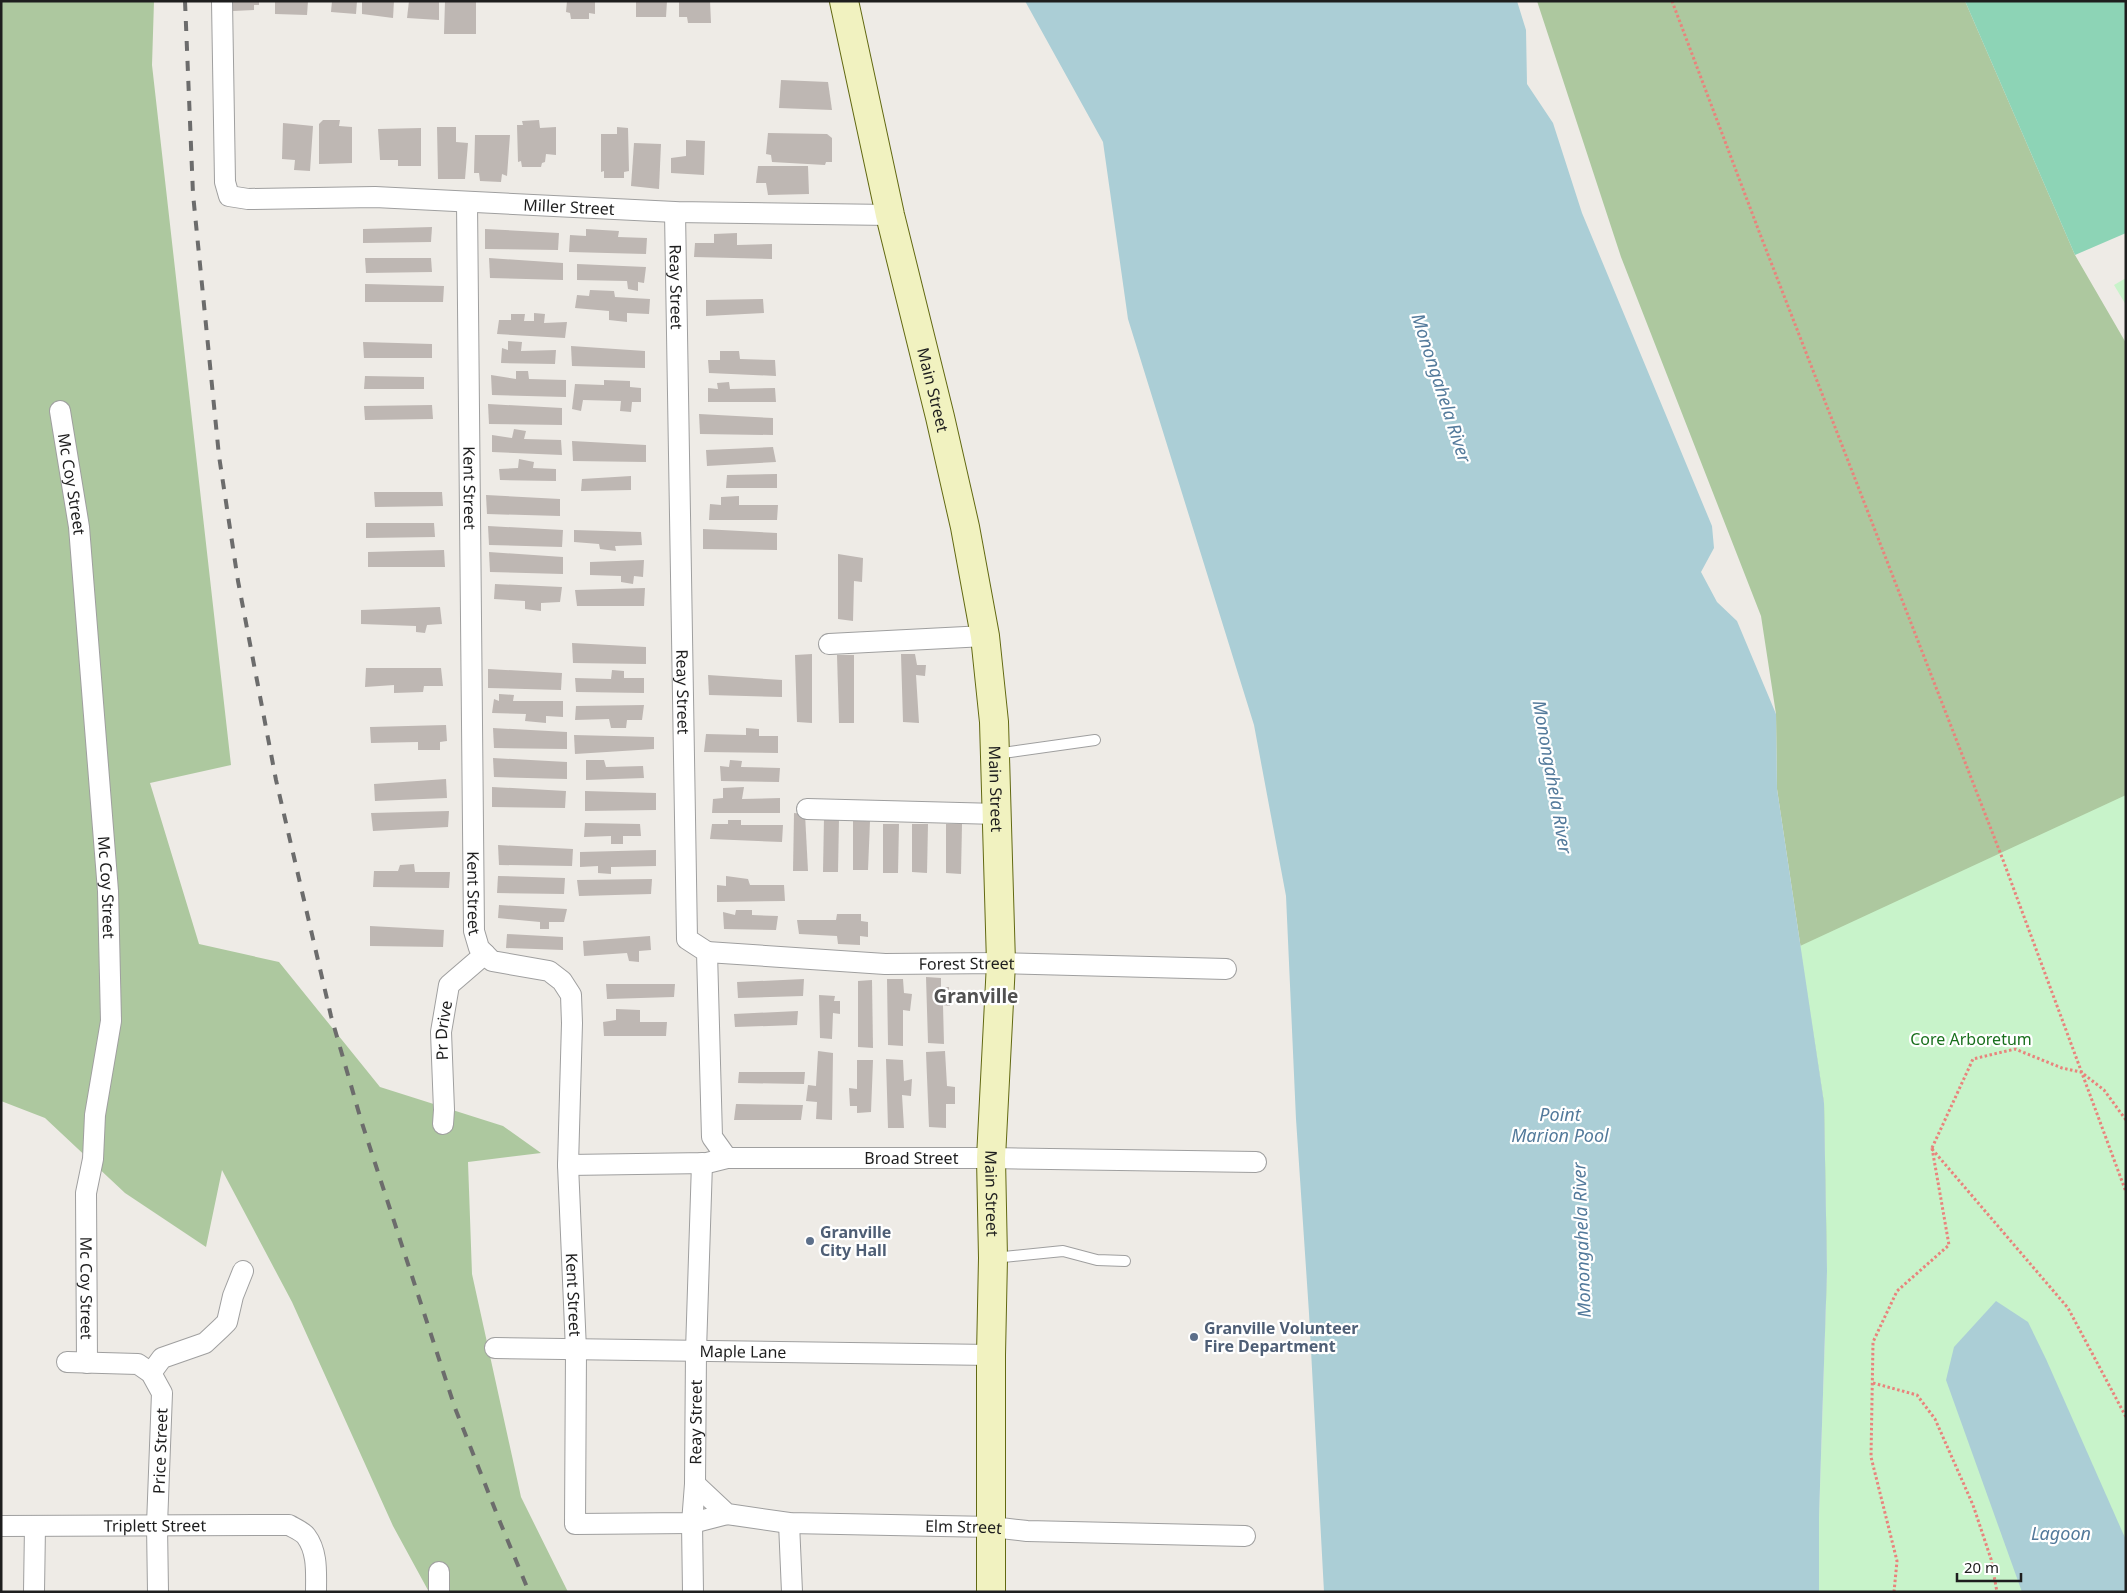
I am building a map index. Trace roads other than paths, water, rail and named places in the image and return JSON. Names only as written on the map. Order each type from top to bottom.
[{"type":"main road","name":"Main Street","points":[[844,1],[890,215],[963,518],[985,636],[994,722],[1001,963],[991,1158],[993,1258],[990,1355],[991,1592]]},
{"type":"street","name":"Miller Street","points":[[222,1],[225,182],[230,196],[248,199],[375,197],[675,212],[890,215]]},
{"type":"street","name":"Kent Street","points":[[467,202],[474,931],[480,948],[492,961],[549,971],[562,980],[571,995],[568,1165],[576,1350],[575,1524],[692,1523]]},
{"type":"street","name":"Reay Street","points":[[675,212],[687,939],[707,952]]},
{"type":"street","name":"Mc Coy Street","points":[[60,411],[80,527],[108,891],[111,1021],[96,1106],[93,1159],[86,1192],[88,1362]]},
{"type":"street","points":[[829,644],[985,636]]},
{"type":"street","points":[[807,809],[998,814]]},
{"type":"street","name":"Forest Street","points":[[707,952],[885,964],[1001,963],[1226,969]]},
{"type":"street","points":[[707,952],[712,1137],[727,1158]]},
{"type":"street","name":"Pr Drive","points":[[443,1124],[441,1032],[449,985],[485,954]]},
{"type":"street","name":"Broad Street","points":[[568,1165],[702,1163],[727,1158],[991,1158],[1256,1162]]},
{"type":"street","name":"Reay Street","points":[[693,1592],[692,1523],[695,1484],[696,1352],[702,1163]]},
{"type":"street","points":[[66,1362],[138,1364],[151,1373],[162,1358],[204,1343],[227,1322],[233,1296],[243,1270]]},
{"type":"street","name":"Maple Lane","points":[[495,1348],[990,1355]]},
{"type":"street","name":"Price Street","points":[[151,1373],[162,1393],[157,1525],[158,1592]]},
{"type":"street","points":[[695,1484],[727,1514]]},
{"type":"street","points":[[692,1523],[727,1514]]},
{"type":"street","name":"Elm Street","points":[[727,1514],[789,1523],[992,1527],[1027,1531],[1245,1536]]},
{"type":"street","points":[[789,1523],[792,1592]]},
{"type":"street","name":"Triplett Street","points":[[1,1526],[289,1525],[305,1535],[313,1549],[316,1567],[316,1592]]},
{"type":"street","points":[[34,1592],[35,1526]]},
{"type":"street","points":[[439,1572],[439,1592]]},
{"type":"lane","points":[[995,754],[1095,740]]},
{"type":"lane","points":[[993,1258],[1063,1251],[1097,1260],[1125,1262]]},
{"type":"water","name":"Point Marion Pool","points":[[1025,1],[1517,1],[1526,30],[1527,84],[1553,123],[1582,213],[1712,526],[1714,548],[1701,572],[1717,602],[1737,621],[1776,714],[1777,789],[1824,1103],[1827,1271],[1819,1517],[1819,1592],[1324,1592],[1309,1313],[1296,1119],[1286,896],[1254,725],[1128,319],[1103,142]]},
{"type":"water","name":"Lagoon","points":[[1996,1301],[2028,1322],[2046,1359],[2126,1540],[2126,1592],[2022,1592],[1946,1380],[1954,1347]]},
{"type":"railway","points":[[185,1],[193,194],[219,456],[238,581],[276,780],[331,1016],[361,1120],[455,1408],[529,1592]]},
{"type":"place","name":"Granville City Hall","points":[[810,1241]]},
{"type":"place","name":"Granville Volunteer Fire Department","points":[[1194,1337]]},
{"type":"district","name":"Granville","points":[[976,996]]},
{"type":"water label","name":"Monongahela River","points":[[1441,388]]},
{"type":"water label","name":"Monongahela River","points":[[1552,777]]},
{"type":"water label","name":"Monongahela River","points":[[1582,1240]]},
{"type":"park label","name":"Core Arboretum","points":[[1971,1039]]}]
